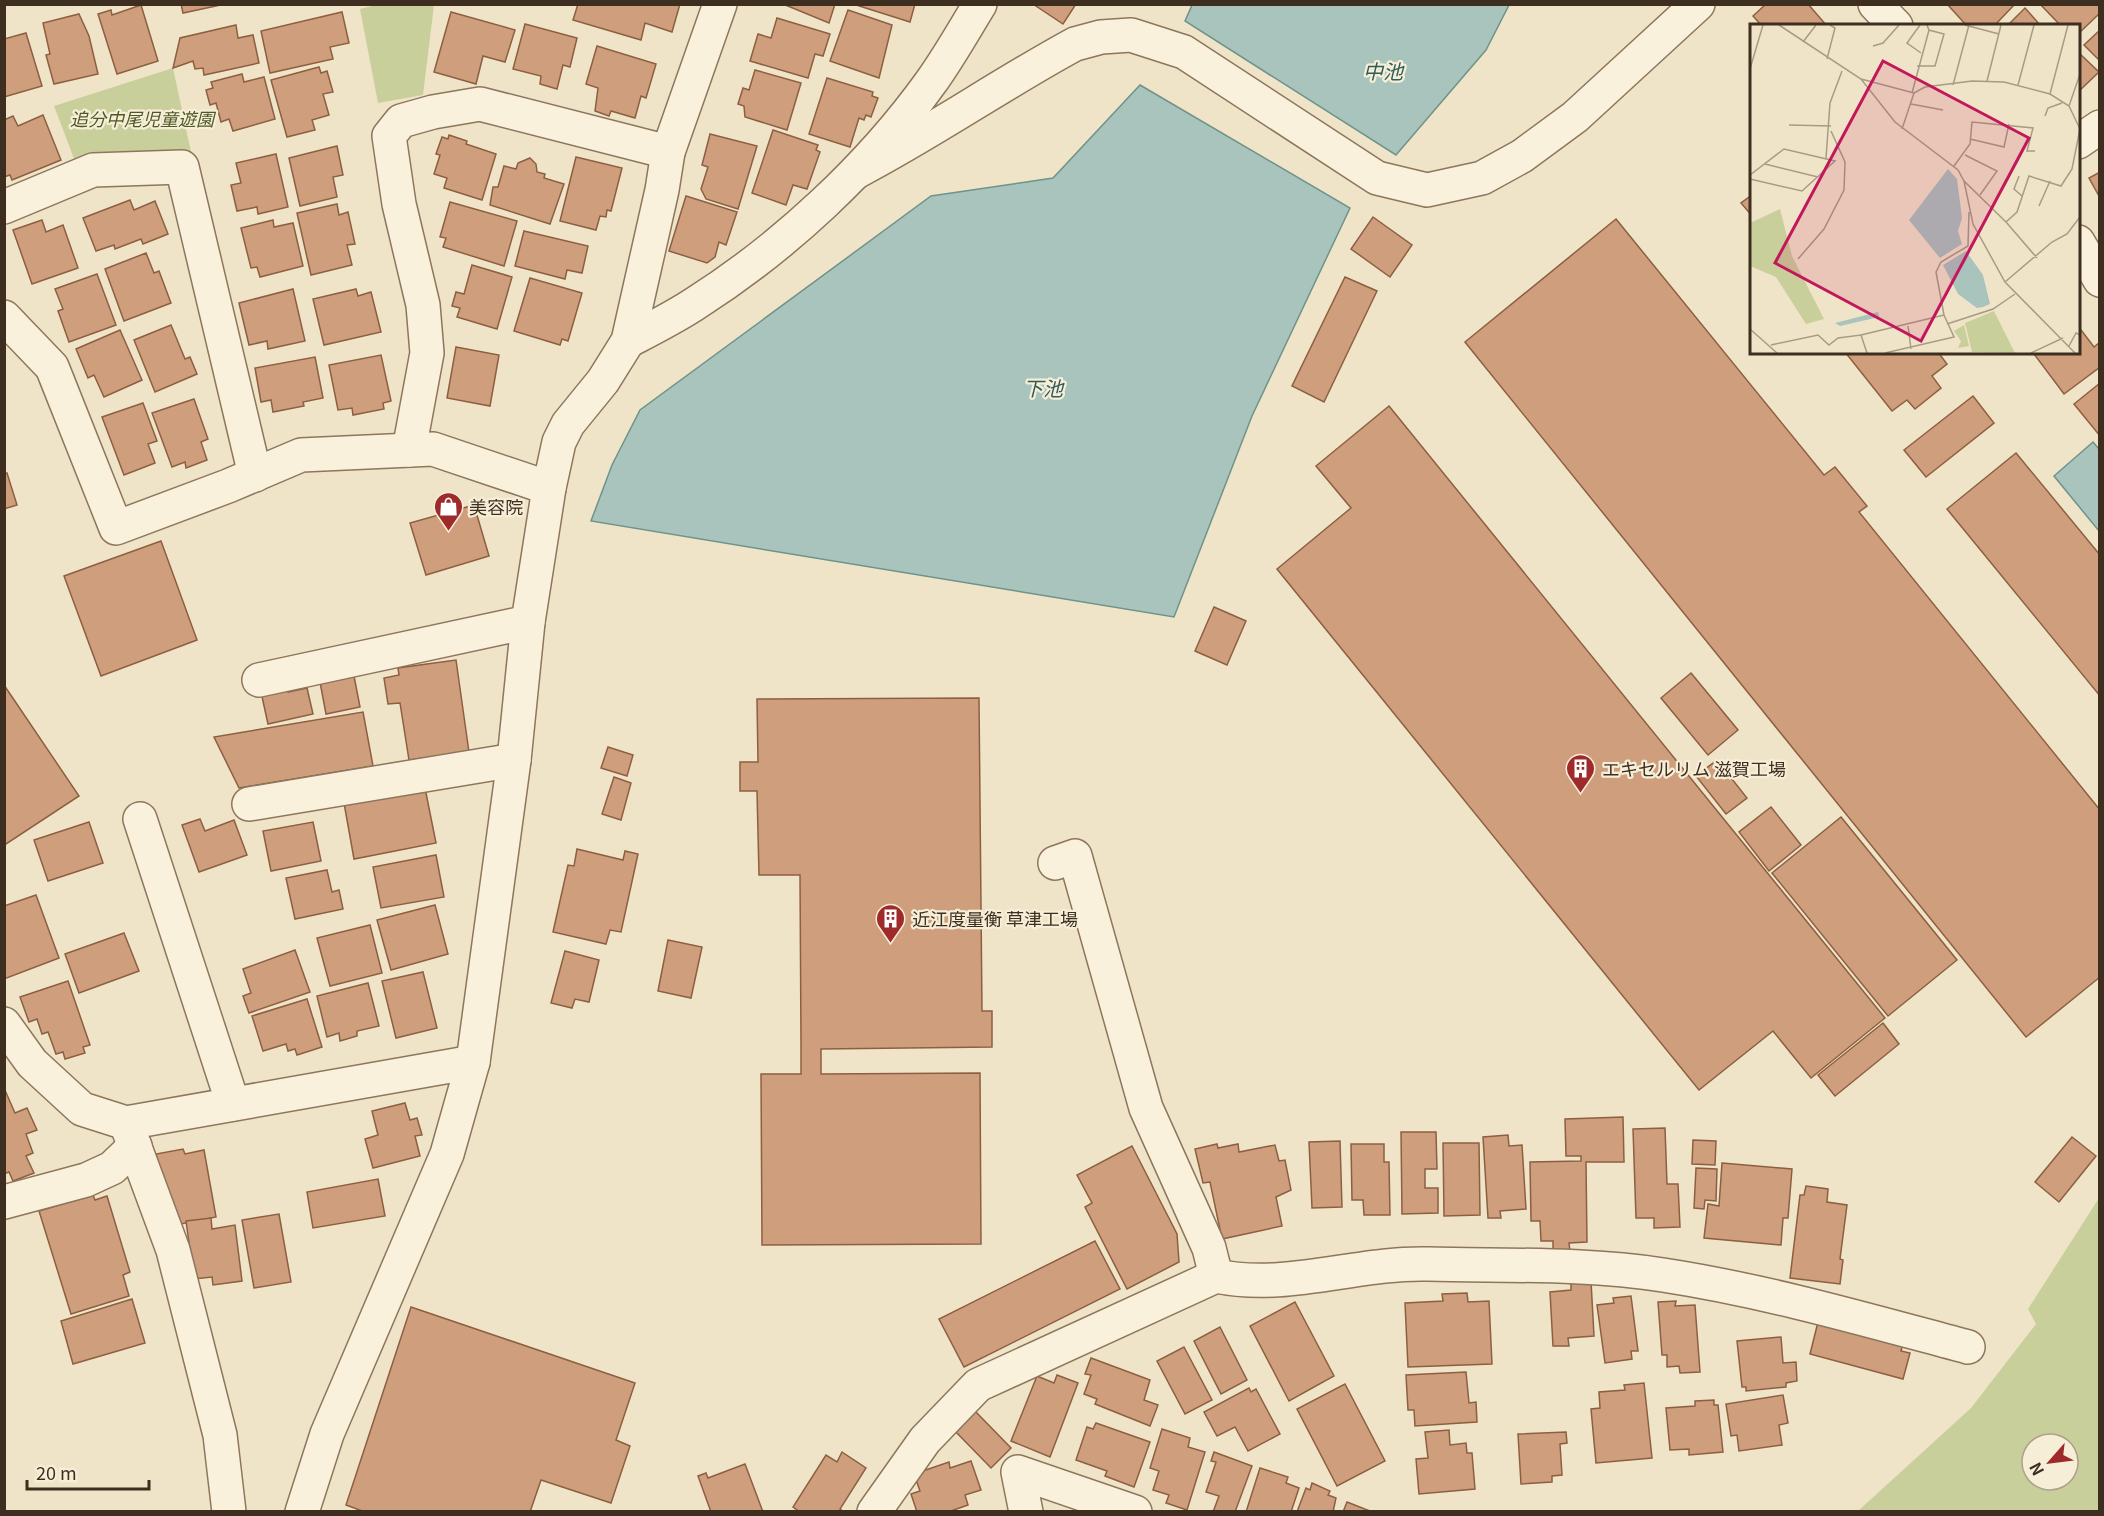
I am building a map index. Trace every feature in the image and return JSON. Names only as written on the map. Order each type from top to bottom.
[{"type":"street","points":[[302,1512],[327,1434],[447,1154],[473,1062],[514,760],[528,622],[549,488],[559,442],[568,424],[603,381],[628,341],[662,190],[668,153],[720,4]]},
{"type":"street","points":[[628,341],[695,304],[787,238],[856,172],[931,82],[980,4]]},
{"type":"street","points":[[856,172],[899,149],[932,126],[1075,44],[1101,37],[1131,36],[1184,52],[1377,178],[1427,190],[1482,178],[1522,156],[1575,117],[1698,4]]},
{"type":"street","points":[[1875,4],[1894,24]]},
{"type":"street","points":[[409,450],[427,353],[423,305],[399,204],[389,136],[401,121],[433,112],[480,104],[668,153]]},
{"type":"street","points":[[2080,140],[2100,127]]},
{"type":"street","points":[[4,207],[93,170],[182,167],[255,475]]},
{"type":"street","points":[[2080,244],[2100,280]]},
{"type":"street","points":[[4,317],[52,367],[116,528],[301,455],[433,449],[549,488]]},
{"type":"street","points":[[259,680],[528,622]]},
{"type":"street","points":[[249,804],[514,760]]},
{"type":"street","points":[[140,819],[232,1104]]},
{"type":"street","points":[[1055,863],[1075,856],[1146,1108],[1209,1248],[1216,1276]]},
{"type":"street","points":[[4,1024],[32,1063],[82,1109],[130,1134],[173,1250],[220,1435],[229,1512]]},
{"type":"street","points":[[4,1202],[86,1180],[112,1168],[130,1134],[232,1104],[473,1062]]},
{"type":"street","points":[[874,1512],[925,1440],[978,1385],[1216,1276],[1243,1282],[1326,1276],[1405,1263],[1613,1269],[1663,1275],[1811,1304],[1968,1347]]},
{"type":"street","points":[[1026,1512],[1018,1472],[1135,1512]]},
{"type":"green space","points":[[376,5],[434,5],[423,95],[378,103],[360,9]]},
{"type":"green space","name":"追分中尾児童遊園","points":[[173,68],[191,152],[76,164],[54,106]]},
{"type":"green space","points":[[2099,1198],[2099,1511],[1858,1511],[1971,1408],[2036,1324],[2028,1309]]},
{"type":"water","name":"中池","points":[[1192,4],[1509,5],[1486,50],[1396,155],[1185,21]]},
{"type":"water","name":"下池","points":[[1140,85],[1350,208],[1252,416],[1174,617],[591,521],[612,465],[640,410],[931,196],[1053,178]]},
{"type":"water","points":[[2093,442],[2099,449],[2099,531],[2054,476]]},
{"type":"building","points":[[181,4],[221,4],[221,5],[183,13]]},
{"type":"building","points":[[578,4],[680,4],[672,32],[645,23],[641,40],[573,20]]},
{"type":"building","points":[[783,4],[835,4],[829,23]]},
{"type":"building","points":[[853,4],[915,4],[910,22]]},
{"type":"building","points":[[1033,4],[1076,4],[1063,24]]},
{"type":"building","points":[[1766,4],[1808,4],[1825,24],[1760,24],[1753,16]]},
{"type":"building","points":[[1947,4],[2015,4],[1996,24],[1965,24]]},
{"type":"building","points":[[2040,4],[2100,4],[2100,13],[2080,32],[2080,24],[2059,24]]},
{"type":"building","points":[[141,5],[158,61],[117,74],[98,14],[111,10],[112,15]]},
{"type":"building","points":[[2025,8],[2039,24],[2009,24]]},
{"type":"building","points":[[848,10],[892,25],[879,78],[830,61]]},
{"type":"building","points":[[342,12],[349,43],[330,47],[333,59],[270,73],[261,31]]},
{"type":"building","points":[[451,12],[515,30],[505,62],[483,56],[476,84],[434,72]]},
{"type":"building","points":[[79,14],[89,36],[98,74],[54,84],[46,55],[50,54],[43,23]]},
{"type":"building","points":[[777,18],[830,34],[823,56],[815,54],[808,78],[750,61],[758,34],[771,38]]},
{"type":"building","points":[[525,24],[577,38],[570,67],[563,65],[557,89],[540,84],[541,76],[513,69]]},
{"type":"building","points":[[236,25],[238,38],[253,35],[259,63],[204,75],[203,68],[195,69],[193,61],[173,68],[180,38]]},
{"type":"building","points":[[2100,30],[2100,61],[2084,45]]},
{"type":"building","points":[[26,33],[42,86],[4,97],[4,39]]},
{"type":"building","points":[[597,46],[656,64],[646,98],[641,96],[635,118],[611,111],[609,116],[595,111],[598,88],[586,84]]},
{"type":"building","points":[[2080,54],[2099,72],[2080,90]]},
{"type":"building","points":[[319,67],[321,73],[327,71],[333,92],[323,94],[329,115],[312,120],[315,130],[287,137],[271,80]]},
{"type":"building","points":[[755,70],[801,83],[787,130],[745,117],[744,106],[738,104],[743,88],[749,90]]},
{"type":"building","points":[[242,74],[244,82],[264,77],[275,119],[233,131],[229,119],[221,122],[216,103],[210,105],[206,90],[213,88],[211,82]]},
{"type":"building","points":[[827,78],[873,92],[872,96],[878,98],[871,117],[866,115],[864,120],[859,118],[850,147],[809,134]]},
{"type":"building","points":[[43,115],[61,160],[12,180],[10,175],[4,177],[4,120],[13,116],[18,126]]},
{"type":"building","points":[[773,130],[818,145],[816,150],[820,152],[807,189],[793,185],[786,205],[752,193]]},
{"type":"building","points":[[710,134],[757,146],[738,209],[706,199],[701,189],[708,167],[702,165]]},
{"type":"building","points":[[449,135],[467,141],[466,144],[496,154],[482,200],[444,188],[447,178],[434,174],[440,155],[436,154],[442,137],[448,139]]},
{"type":"building","points":[[337,146],[343,175],[333,177],[337,197],[300,206],[289,158]]},
{"type":"building","points":[[276,154],[288,207],[258,214],[257,207],[237,211],[231,185],[241,183],[236,163]]},
{"type":"building","points":[[576,157],[622,168],[611,211],[607,210],[606,217],[600,216],[596,230],[560,221]]},
{"type":"building","points":[[530,158],[536,164],[537,172],[545,174],[544,178],[564,184],[550,224],[490,205],[493,187],[498,187],[504,166],[516,169],[518,163]]},
{"type":"building","points":[[2100,172],[2100,195],[2099,196],[2089,178]]},
{"type":"building","points":[[686,196],[737,212],[726,245],[719,242],[715,257],[707,263],[669,251]]},
{"type":"building","points":[[1750,196],[1750,214],[1741,203]]},
{"type":"building","points":[[130,200],[134,210],[155,201],[168,234],[143,244],[141,239],[115,249],[114,245],[96,251],[83,218]]},
{"type":"building","points":[[450,202],[517,221],[504,266],[443,247],[446,238],[440,237]]},
{"type":"building","points":[[337,204],[339,215],[348,212],[355,244],[347,245],[352,265],[311,275],[297,213]]},
{"type":"building","points":[[1373,217],[1412,245],[1390,277],[1351,249]]},
{"type":"building","points":[[1616,219],[1824,475],[1835,467],[1867,506],[1859,512],[2100,810],[2100,977],[2026,1037],[1465,342]]},
{"type":"building","points":[[42,220],[46,232],[63,225],[78,268],[32,284],[13,230]]},
{"type":"building","points":[[273,220],[274,227],[293,223],[303,266],[260,277],[257,267],[251,268],[241,228]]},
{"type":"building","points":[[524,231],[588,246],[582,273],[567,270],[565,279],[515,266]]},
{"type":"building","points":[[146,253],[154,273],[159,271],[171,303],[124,321],[105,269]]},
{"type":"building","points":[[472,265],[512,277],[497,329],[457,317],[460,308],[452,306],[456,292],[464,294]]},
{"type":"building","points":[[97,274],[116,325],[69,342],[58,311],[63,309],[55,289]]},
{"type":"building","points":[[1345,277],[1377,291],[1324,402],[1292,386]]},
{"type":"building","points":[[530,278],[582,293],[568,341],[562,339],[560,345],[514,331]]},
{"type":"building","points":[[293,289],[305,341],[268,349],[267,341],[249,345],[239,303]]},
{"type":"building","points":[[356,289],[358,296],[371,292],[381,332],[324,345],[313,299]]},
{"type":"building","points":[[171,325],[185,359],[190,357],[197,374],[155,392],[134,340]]},
{"type":"building","points":[[2080,329],[2094,347],[2100,342],[2100,367],[2064,394],[2034,354],[2080,354]]},
{"type":"building","points":[[120,330],[142,380],[104,397],[94,375],[88,378],[76,349]]},
{"type":"building","points":[[456,347],[499,355],[490,406],[447,398]]},
{"type":"building","points":[[1847,354],[1940,354],[1947,364],[1932,376],[1941,388],[1915,409],[1907,400],[1892,411]]},
{"type":"building","points":[[381,355],[391,401],[383,403],[384,409],[353,415],[352,408],[338,410],[329,365]]},
{"type":"building","points":[[315,357],[323,398],[303,402],[304,406],[273,412],[271,400],[261,402],[255,368]]},
{"type":"building","points":[[2100,383],[2100,436],[2074,404]]},
{"type":"building","points":[[1973,396],[1994,423],[1926,477],[1904,450]]},
{"type":"building","points":[[194,399],[208,439],[201,442],[207,460],[186,468],[185,462],[172,467],[152,413]]},
{"type":"building","points":[[143,403],[157,441],[148,444],[155,463],[124,475],[102,417]]},
{"type":"building","name":"エキセルリム 滋賀工場","points":[[1389,406],[1885,1018],[1811,1078],[1773,1031],[1699,1090],[1277,569],[1351,508],[1316,466]]},
{"type":"building","points":[[2016,453],[2100,555],[2100,696],[1947,509]]},
{"type":"building","points":[[7,473],[17,505],[4,509],[4,474]]},
{"type":"building","name":"美容院","points":[[474,505],[489,556],[426,575],[410,523]]},
{"type":"building","points":[[161,541],[197,640],[101,676],[64,576]]},
{"type":"building","points":[[1214,607],[1246,621],[1227,665],[1195,651]]},
{"type":"building","points":[[456,660],[469,752],[409,760],[400,703],[388,704],[384,678],[399,675],[398,668]]},
{"type":"building","points":[[1691,673],[1738,730],[1708,755],[1661,698]]},
{"type":"building","points":[[354,676],[360,707],[326,714],[320,682]]},
{"type":"building","points":[[4,685],[79,796],[6,844],[4,842]]},
{"type":"building","points":[[287,687],[288,692],[307,688],[313,714],[268,724],[261,692]]},
{"type":"building","name":"近江度量衡 草津工場","points":[[979,698],[982,1011],[992,1011],[992,1047],[821,1049],[821,1074],[980,1073],[981,1244],[762,1245],[761,1074],[801,1074],[800,875],[759,875],[757,791],[740,791],[740,762],[758,762],[757,699]]},
{"type":"building","points":[[363,712],[373,766],[239,788],[214,737]]},
{"type":"building","points":[[608,747],[633,755],[627,776],[601,768]]},
{"type":"building","points":[[1717,760],[1747,798],[1726,814],[1696,776]]},
{"type":"building","points":[[614,777],[631,783],[621,820],[602,814]]},
{"type":"building","points":[[425,788],[436,843],[354,859],[344,803]]},
{"type":"building","points":[[1771,807],[1801,845],[1769,871],[1739,832]]},
{"type":"building","points":[[1841,817],[1957,960],[1888,1016],[1772,873]]},
{"type":"building","points":[[200,819],[205,831],[234,820],[247,855],[199,872],[182,825]]},
{"type":"building","points":[[89,822],[103,863],[48,881],[34,840]]},
{"type":"building","points":[[313,822],[321,861],[271,871],[263,831]]},
{"type":"building","points":[[577,849],[623,860],[625,851],[638,854],[621,932],[610,930],[606,944],[553,932],[568,865],[574,866]]},
{"type":"building","points":[[436,855],[444,897],[381,908],[373,867]]},
{"type":"building","points":[[327,870],[332,892],[339,890],[343,909],[295,919],[286,878]]},
{"type":"building","points":[[36,895],[59,958],[4,979],[4,906]]},
{"type":"building","points":[[435,905],[448,954],[391,970],[377,920]]},
{"type":"building","points":[[370,925],[382,973],[330,986],[317,938]]},
{"type":"building","points":[[124,933],[139,971],[79,993],[65,954]]},
{"type":"building","points":[[668,940],[702,947],[691,998],[658,991]]},
{"type":"building","points":[[295,950],[310,992],[249,1013],[243,996],[251,993],[243,969]]},
{"type":"building","points":[[565,951],[599,960],[589,1002],[575,999],[572,1008],[551,1003]]},
{"type":"building","points":[[423,972],[437,1028],[396,1038],[382,981]]},
{"type":"building","points":[[68,981],[90,1045],[83,1047],[85,1053],[65,1059],[63,1052],[56,1054],[48,1032],[42,1034],[37,1019],[29,1022],[20,997]]},
{"type":"building","points":[[368,983],[379,1026],[357,1031],[357,1036],[340,1041],[339,1033],[327,1037],[317,996]]},
{"type":"building","points":[[307,999],[322,1047],[297,1055],[295,1049],[288,1051],[286,1044],[263,1051],[252,1016]]},
{"type":"building","points":[[1883,1023],[1899,1044],[1835,1096],[1818,1075]]},
{"type":"building","points":[[4,1088],[15,1113],[27,1108],[37,1130],[26,1134],[33,1153],[26,1156],[34,1173],[13,1181],[9,1172],[4,1174]]},
{"type":"building","points":[[405,1103],[410,1120],[417,1118],[422,1135],[415,1136],[420,1156],[373,1168],[365,1139],[378,1135],[372,1111]]},
{"type":"building","points":[[1623,1117],[1624,1162],[1586,1162],[1587,1242],[1569,1243],[1570,1251],[1553,1251],[1553,1241],[1541,1241],[1540,1221],[1531,1221],[1530,1162],[1581,1161],[1581,1156],[1566,1156],[1565,1119]]},
{"type":"building","points":[[1665,1128],[1667,1184],[1678,1184],[1680,1227],[1654,1228],[1654,1218],[1636,1218],[1633,1129]]},
{"type":"building","points":[[1401,1132],[1436,1132],[1437,1169],[1425,1169],[1425,1188],[1438,1188],[1438,1213],[1402,1214]]},
{"type":"building","points":[[1508,1135],[1509,1146],[1522,1145],[1526,1209],[1500,1211],[1501,1218],[1488,1218],[1483,1137]]},
{"type":"building","points":[[2072,1137],[2096,1156],[2059,1202],[2035,1182]]},
{"type":"building","points":[[1693,1140],[1716,1141],[1715,1165],[1692,1164]]},
{"type":"building","points":[[1340,1141],[1342,1207],[1312,1208],[1309,1142]]},
{"type":"building","points":[[1443,1143],[1479,1143],[1480,1215],[1444,1216]]},
{"type":"building","points":[[1217,1144],[1218,1148],[1238,1144],[1239,1152],[1275,1145],[1279,1161],[1285,1160],[1291,1190],[1276,1197],[1282,1226],[1222,1239],[1210,1182],[1203,1183],[1195,1149]]},
{"type":"building","points":[[1351,1144],[1384,1144],[1384,1162],[1389,1162],[1390,1215],[1364,1215],[1363,1200],[1352,1200]]},
{"type":"building","points":[[1132,1146],[1177,1234],[1179,1262],[1127,1289],[1085,1207],[1092,1203],[1077,1175]]},
{"type":"building","points":[[183,1149],[185,1154],[204,1150],[216,1217],[176,1225],[166,1208],[156,1154]]},
{"type":"building","points":[[1722,1163],[1792,1169],[1788,1218],[1783,1218],[1781,1245],[1704,1238],[1708,1204],[1719,1206]]},
{"type":"building","points":[[1696,1168],[1717,1169],[1716,1201],[1705,1200],[1704,1209],[1694,1208]]},
{"type":"building","points":[[378,1179],[385,1216],[313,1228],[307,1192]]},
{"type":"building","points":[[1806,1186],[1828,1189],[1827,1202],[1847,1205],[1840,1259],[1843,1260],[1840,1284],[1790,1278],[1800,1195],[1804,1195]]},
{"type":"building","points":[[93,1195],[95,1200],[107,1196],[130,1272],[123,1275],[129,1296],[71,1314],[39,1211]]},
{"type":"building","points":[[279,1214],[291,1282],[254,1288],[242,1220]]},
{"type":"building","points":[[211,1218],[212,1229],[235,1225],[242,1281],[213,1285],[212,1277],[194,1279],[186,1221]]},
{"type":"building","points":[[1095,1241],[1120,1289],[964,1367],[939,1319]]},
{"type":"building","points":[[1591,1281],[1594,1336],[1568,1338],[1569,1346],[1553,1346],[1550,1292],[1571,1290],[1571,1283]]},
{"type":"building","points":[[1467,1293],[1468,1302],[1489,1301],[1492,1364],[1408,1367],[1405,1303],[1443,1301],[1442,1294]]},
{"type":"building","points":[[1631,1296],[1638,1351],[1631,1351],[1632,1359],[1605,1363],[1597,1305],[1614,1303],[1613,1298]]},
{"type":"building","points":[[132,1299],[145,1343],[73,1364],[61,1321]]},
{"type":"building","points":[[1676,1301],[1675,1306],[1695,1305],[1700,1372],[1680,1373],[1679,1366],[1667,1367],[1667,1355],[1662,1355],[1658,1302]]},
{"type":"building","points":[[1295,1302],[1334,1376],[1289,1401],[1250,1326]]},
{"type":"building","points":[[411,1307],[635,1383],[616,1440],[630,1446],[611,1503],[541,1480],[530,1512],[365,1512],[346,1505]]},
{"type":"building","points":[[1819,1318],[1904,1340],[1901,1351],[1910,1353],[1903,1379],[1810,1354]]},
{"type":"building","points":[[1220,1327],[1247,1380],[1221,1394],[1194,1341]]},
{"type":"building","points":[[1781,1337],[1783,1363],[1796,1362],[1797,1381],[1786,1383],[1786,1387],[1746,1391],[1746,1387],[1742,1387],[1737,1341]]},
{"type":"building","points":[[1184,1347],[1212,1400],[1185,1414],[1157,1361]]},
{"type":"building","points":[[1091,1358],[1150,1380],[1144,1400],[1158,1405],[1150,1426],[1095,1404],[1097,1399],[1084,1394],[1091,1375],[1085,1374]]},
{"type":"building","points":[[1466,1372],[1469,1403],[1476,1402],[1477,1422],[1415,1426],[1414,1410],[1408,1410],[1406,1375]]},
{"type":"building","points":[[1057,1375],[1078,1383],[1050,1457],[1011,1441],[1037,1376],[1054,1383]]},
{"type":"building","points":[[1644,1383],[1652,1458],[1596,1463],[1591,1409],[1600,1408],[1599,1392],[1625,1390],[1624,1385]]},
{"type":"building","points":[[1345,1384],[1385,1461],[1337,1486],[1297,1409]]},
{"type":"building","points":[[1249,1388],[1251,1392],[1256,1389],[1280,1434],[1248,1451],[1235,1427],[1217,1436],[1204,1412]]},
{"type":"building","points":[[1783,1395],[1788,1423],[1779,1425],[1782,1445],[1739,1451],[1737,1435],[1731,1436],[1726,1404]]},
{"type":"building","points":[[1714,1400],[1714,1405],[1718,1405],[1723,1452],[1689,1455],[1689,1449],[1670,1450],[1666,1408],[1695,1406],[1695,1401]]},
{"type":"building","points":[[975,1411],[1011,1448],[991,1468],[955,1431]]},
{"type":"building","points":[[1096,1423],[1150,1442],[1134,1487],[1105,1476],[1107,1471],[1076,1460],[1087,1427],[1093,1429]]},
{"type":"building","points":[[1162,1429],[1190,1438],[1188,1447],[1205,1452],[1187,1510],[1166,1503],[1169,1495],[1153,1490],[1159,1471],[1150,1468]]},
{"type":"building","points":[[1449,1430],[1450,1445],[1466,1443],[1467,1453],[1472,1453],[1475,1489],[1419,1494],[1416,1459],[1428,1458],[1425,1432]]},
{"type":"building","points":[[1566,1432],[1567,1443],[1560,1444],[1562,1475],[1552,1476],[1552,1482],[1521,1484],[1518,1434]]},
{"type":"building","points":[[842,1452],[866,1468],[840,1509],[844,1512],[800,1512],[793,1507],[826,1455],[837,1462]]},
{"type":"building","points":[[1214,1452],[1252,1466],[1235,1512],[1213,1512],[1219,1496],[1206,1492],[1216,1462],[1211,1461]]},
{"type":"building","points":[[971,1461],[981,1490],[965,1495],[968,1505],[948,1512],[917,1512],[911,1494],[920,1491],[914,1474],[949,1462],[950,1468]]},
{"type":"building","points":[[745,1464],[763,1512],[711,1512],[698,1476],[706,1473],[708,1478]]},
{"type":"building","points":[[1260,1468],[1288,1477],[1286,1483],[1299,1488],[1291,1512],[1246,1512]]},
{"type":"building","points":[[1312,1483],[1330,1491],[1328,1495],[1336,1498],[1333,1512],[1297,1512],[1306,1488],[1310,1490]]},
{"type":"building","points":[[1347,1502],[1370,1511],[1370,1512],[1343,1512]]},
{"type":"place","name":"美容院","points":[[448,532]]},
{"type":"place","name":"エキセルリム 滋賀工場","points":[[1581,794]]},
{"type":"place","name":"近江度量衡 草津工場","points":[[891,944]]}]
